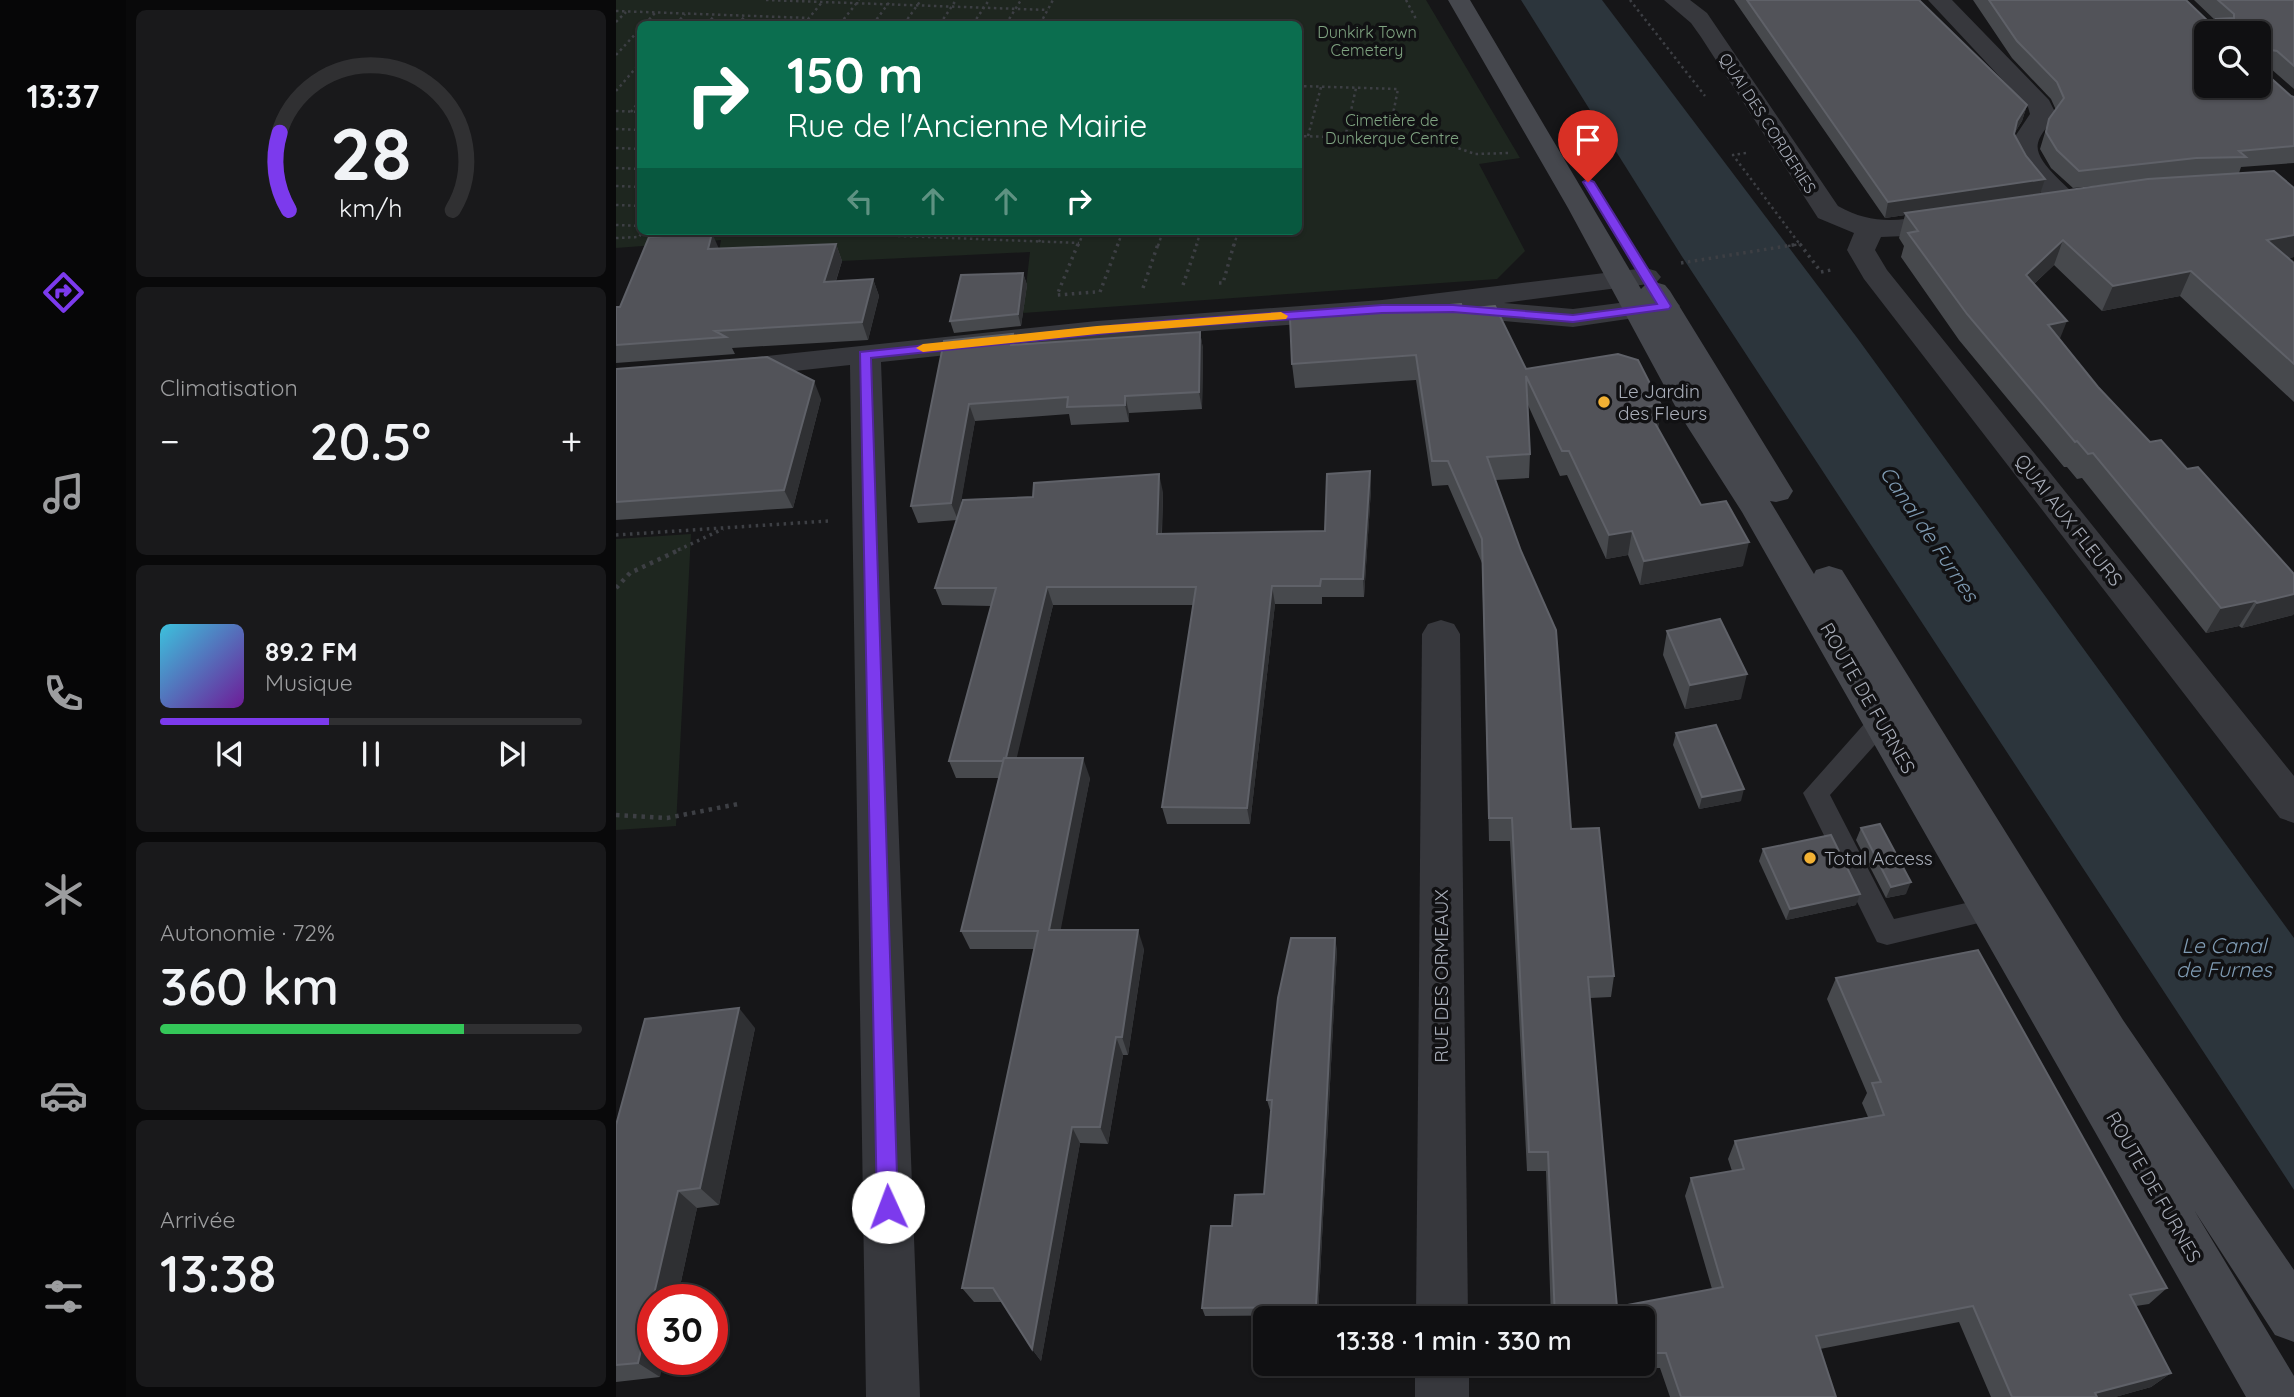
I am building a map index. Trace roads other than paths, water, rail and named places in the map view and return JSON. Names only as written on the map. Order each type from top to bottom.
[{"type":"main road","name":"ROUTE DE FURNES","points":[[1459,0],[1548,150],[1642,294]]},
{"type":"main road","name":"ROUTE DE FURNES","points":[[1476,0],[1642,294],[1696,415],[1896,718],[2008,906],[2276,1397]]},
{"type":"main road","name":"ROUTE DE FURNES","points":[[2008,906],[2107,1035],[2294,1316]]},
{"type":"street","name":"QUAI DES CORDERIES","points":[[1675,0],[1699,18],[1711,34],[1823,208],[1845,222],[1871,231]]},
{"type":"street","points":[[1939,0],[2039,105],[2043,114],[2023,149],[2029,161],[2067,202]]},
{"type":"street","points":[[1871,231],[1986,214]]},
{"type":"street","name":"QUAI AUX FLEURS","points":[[1871,231],[1863,241],[1861,250],[1874,273],[2294,806]]},
{"type":"street","points":[[706,370],[1148,325],[1382,309],[1453,309],[1573,318],[1642,294]]},
{"type":"street","points":[[865,354],[892,1397]]},
{"type":"street","name":"RUE DES ORMEAUX","points":[[1441,634],[1442,1306]]},
{"type":"street","points":[[1442,1376],[1443,1397]]},
{"type":"lane","points":[[1896,718],[1816,793],[1887,933],[2008,906]]},
{"type":"water","name":"Le Canal de Furnes","points":[[1521,0],[1602,0],[1858,339],[2294,938],[2294,1190],[1681,255]]},
{"type":"place","name":"Le Jardin des Fleurs","points":[[1604,402]]},
{"type":"place","name":"Total Access","points":[[1810,858]]},
{"type":"park label","name":"Dunkirk Town Cemetery","points":[[1367,41]]},
{"type":"park label","name":"Cimetière de Dunkerque Centre","points":[[1392,129]]},
{"type":"water label","name":"Canal de Furnes","points":[[1929,534]]}]
